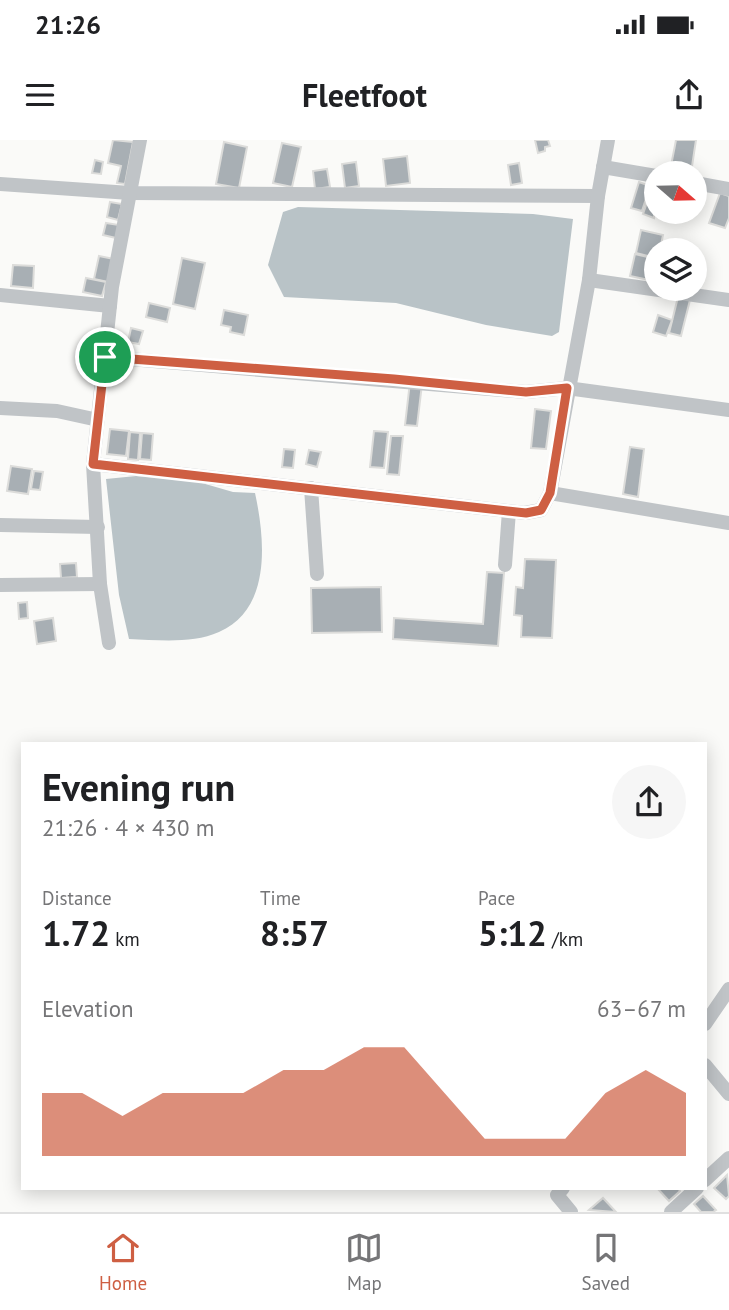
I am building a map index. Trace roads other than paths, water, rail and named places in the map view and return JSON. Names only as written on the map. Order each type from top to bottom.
[{"type":"street","points":[[109,643],[100,584],[93,464],[110,306],[140,140]]},
{"type":"street","points":[[93,464],[526,513],[541,510],[550,493],[567,388],[589,280],[598,197],[608,140]]},
{"type":"street","points":[[603,167],[644,174]]},
{"type":"street","points":[[0,184],[130,193],[598,197]]},
{"type":"street","points":[[707,185],[729,190]]},
{"type":"street","points":[[589,280],[729,300]]},
{"type":"street","points":[[0,295],[110,306]]},
{"type":"street","points":[[105,357],[526,392],[567,388],[729,410]]},
{"type":"street","points":[[0,408],[57,411],[98,420]]},
{"type":"street","points":[[311,488],[317,574]]},
{"type":"street","points":[[550,493],[729,523]]},
{"type":"street","points":[[505,565],[509,511]]},
{"type":"street","points":[[0,525],[98,527]]},
{"type":"street","points":[[0,585],[100,584]]},
{"type":"street","points":[[707,1021],[729,989]]},
{"type":"street","points":[[707,1067],[729,1094]]},
{"type":"street","points":[[707,1178],[729,1158]]},
{"type":"street","points":[[561,1190],[556,1195],[570,1212]]},
{"type":"street","points":[[671,1212],[695,1190]]}]
